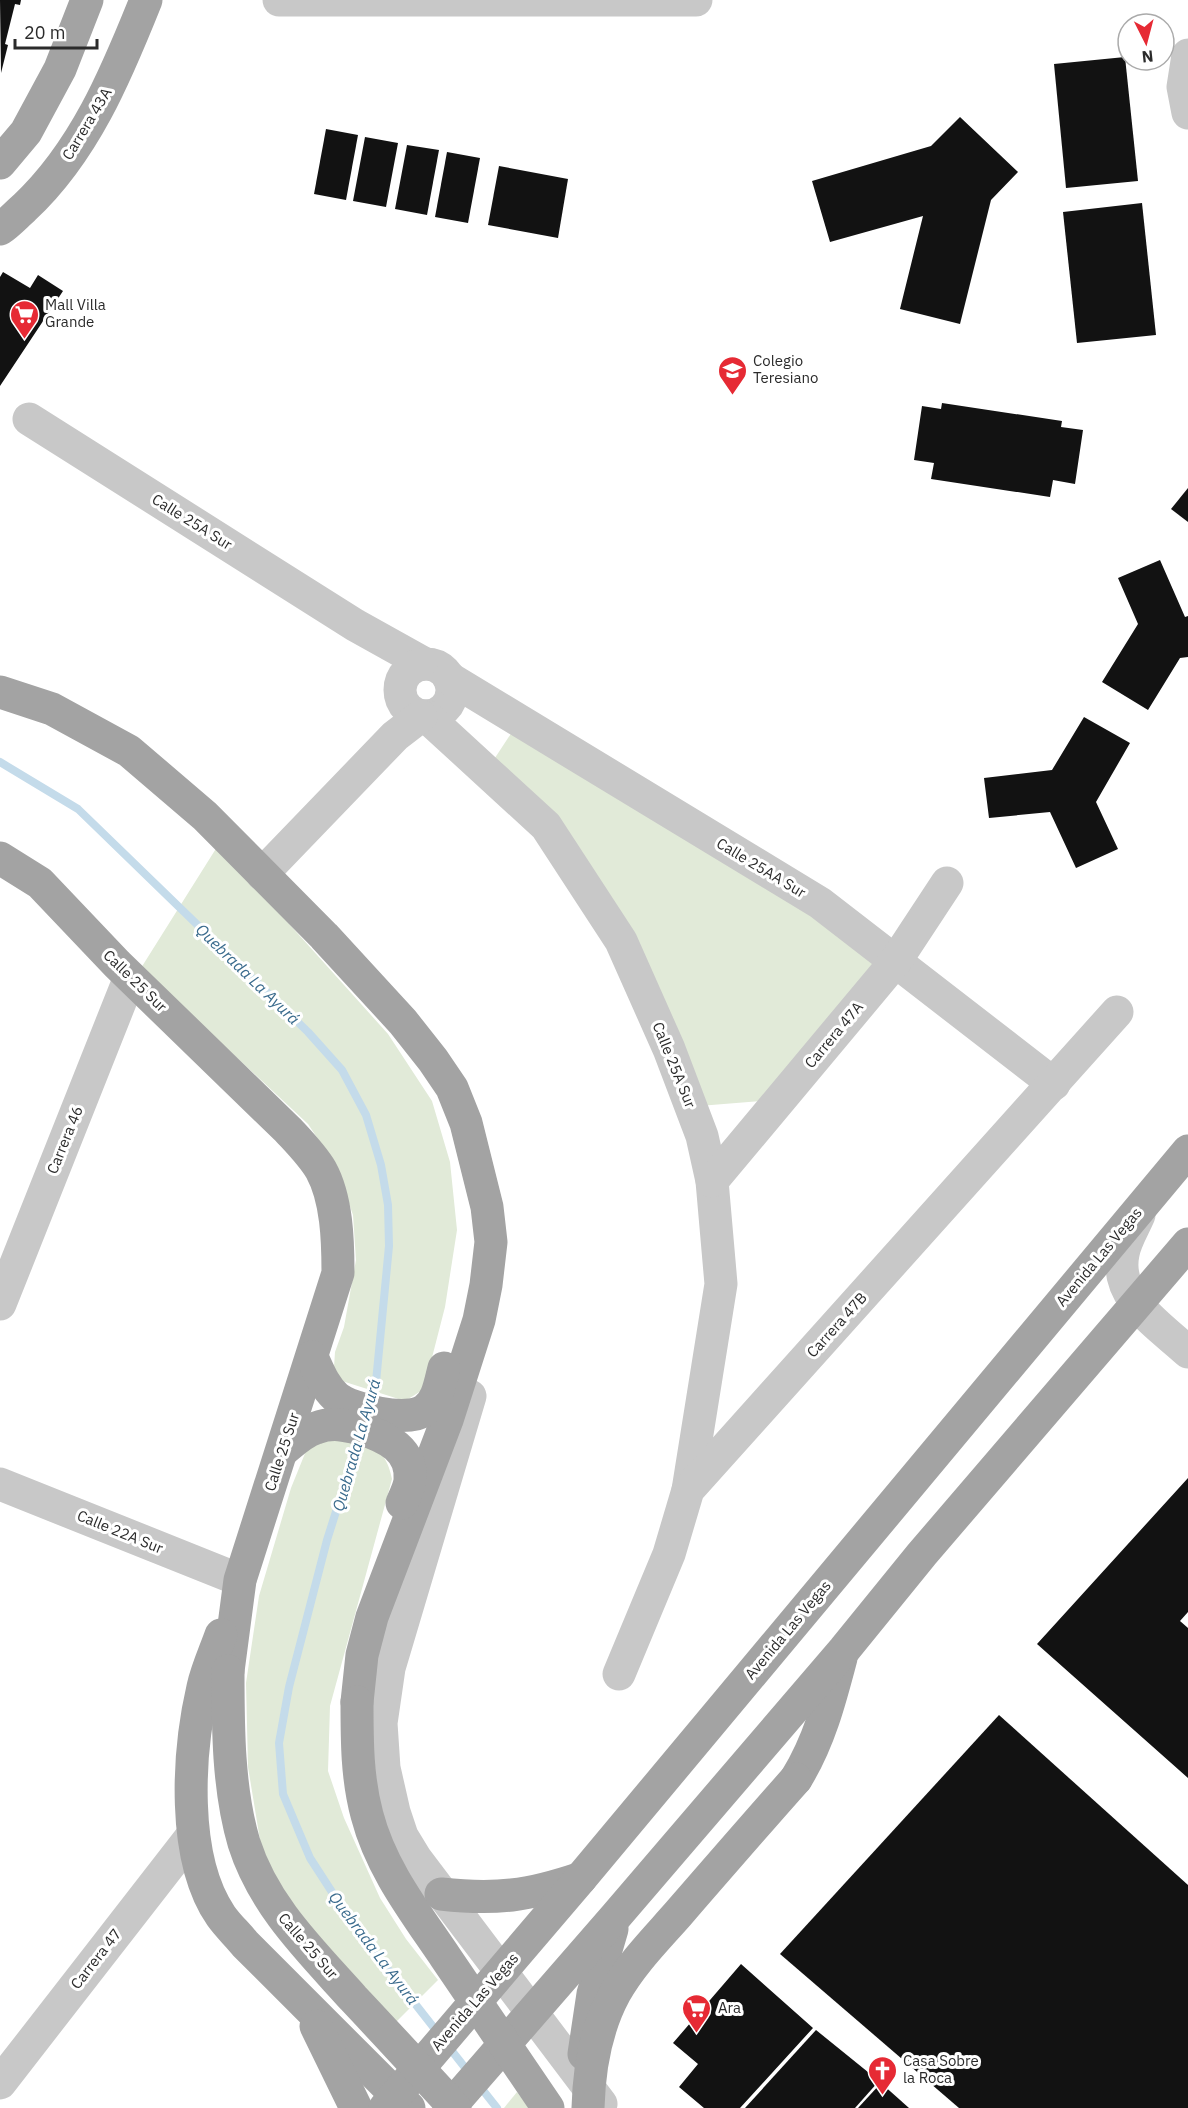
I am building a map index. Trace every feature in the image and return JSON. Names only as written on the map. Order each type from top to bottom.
[{"type":"main road","points":[[0,162],[26,132],[60,69],[87,0]]},
{"type":"main road","name":"Carrera 43A","points":[[0,229],[36,196],[60,169],[76,146],[120,65],[146,0]]},
{"type":"main road","points":[[0,692],[52,709],[129,750],[205,816],[324,936],[403,1022],[452,1088],[466,1123],[488,1207],[491,1242],[486,1284],[479,1320],[447,1420],[372,1617],[362,1655],[357,1702]]},
{"type":"main road","name":"Calle 25 Sur","points":[[0,858],[40,882],[130,977],[288,1130],[307,1150],[322,1172],[335,1220],[338,1273],[240,1580],[228,1671],[228,1737],[236,1800],[244,1842],[264,1890],[294,1933],[455,2103]]},
{"type":"main road","points":[[312,1357],[327,1388],[338,1398],[347,1414],[385,1425],[400,1417],[416,1415],[425,1410],[435,1398],[457,1323],[471,1241],[469,1182],[452,1088]]},
{"type":"main road","name":"Avenida Las Vegas","points":[[396,2104],[428,2057],[581,1878],[1188,1150]]},
{"type":"main road","points":[[455,2103],[1188,1245]]},
{"type":"main road","points":[[282,1451],[314,1428],[329,1424],[347,1414]]},
{"type":"main road","points":[[385,1425],[393,1442],[403,1452],[409,1466],[410,1482],[372,1588],[366,1615],[357,1702],[357,1744],[360,1786],[367,1817],[378,1847],[404,1895],[549,2108]]},
{"type":"main road","points":[[240,1580],[203,1684],[195,1728],[191,1799],[192,1836],[207,1887],[220,1915],[245,1944],[303,2000],[396,2104]]},
{"type":"main road","points":[[585,2094],[602,2024],[615,1993],[654,1942],[796,1779],[807,1762],[821,1729],[844,1650]]},
{"type":"main road","points":[[441,1894],[502,1897],[542,1891],[581,1878]]},
{"type":"main road","points":[[585,2094],[587,2022],[592,1994],[616,1916]]},
{"type":"main road","points":[[303,2000],[356,2108]]},
{"type":"street","points":[[279,0],[696,0]]},
{"type":"street","points":[[1188,55],[1183,87],[1188,113]]},
{"type":"street","name":"Calle 25A Sur","points":[[29,419],[355,624],[437,671]]},
{"type":"street","name":"Calle 25A Sur","points":[[355,624],[413,707],[546,826],[621,941],[669,1049],[702,1136],[712,1180],[721,1284],[688,1490]]},
{"type":"street","points":[[256,868],[396,736],[413,707],[404,677],[417,666],[437,671],[452,693],[446,707],[434,715],[413,707]]},
{"type":"street","name":"Calle 25AA Sur","points":[[437,671],[820,903],[1054,1084]]},
{"type":"street","name":"Carrera 47A","points":[[712,1180],[896,962],[947,883]]},
{"type":"street","name":"Carrera 46","points":[[2,1292],[130,977]]},
{"type":"street","name":"Carrera 47B","points":[[619,1674],[669,1554],[688,1490],[1117,1012]]},
{"type":"street","points":[[1145,1202],[1123,1254],[1123,1273],[1128,1290],[1137,1305],[1188,1352]]},
{"type":"street","points":[[491,1242],[494,1288],[487,1336],[389,1668],[381,1723],[384,1768],[396,1820],[411,1851],[532,2013],[585,2094],[603,2108]]},
{"type":"street","name":"Calle 22A Sur","points":[[0,1484],[240,1580]]},
{"type":"street","name":"Carrera 47","points":[[0,2083],[192,1836]]},
{"type":"green space","points":[[516,726],[740,861],[875,962],[761,1101],[699,1106],[610,901],[489,767]]},
{"type":"green space","points":[[217,847],[388,1034],[432,1101],[450,1162],[457,1230],[445,1307],[427,1377],[421,1391],[405,1401],[342,1381],[334,1367],[335,1352],[344,1327],[356,1260],[353,1215],[336,1166],[308,1124],[141,968]]},
{"type":"green space","points":[[339,1436],[374,1448],[385,1459],[392,1479],[330,1706],[328,1771],[344,1818],[380,1898],[406,1939],[438,1980],[396,2022],[289,1904],[261,1846],[248,1767],[246,1683],[259,1596],[291,1488],[308,1446]]},
{"type":"green space","points":[[517,2092],[529,2108],[504,2108]]},
{"type":"building","points":[[0,0],[21,0],[20,5],[15,4],[5,44],[8,45],[1,73]]},
{"type":"building","points":[[1116,58],[1116,72],[1127,72],[1138,181],[1066,188],[1054,64]]},
{"type":"building","points":[[960,117],[1018,172],[991,200],[960,324],[900,309],[923,216],[830,242],[812,181],[931,146]]},
{"type":"building","points":[[326,129],[358,135],[346,200],[314,194]]},
{"type":"building","points":[[365,137],[398,143],[386,207],[353,201]]},
{"type":"building","points":[[407,145],[439,150],[427,215],[395,209]]},
{"type":"building","points":[[447,152],[480,158],[468,223],[435,217]]},
{"type":"building","points":[[499,166],[568,179],[558,238],[488,225]]},
{"type":"building","points":[[1142,203],[1156,335],[1077,343],[1063,212]]},
{"type":"building","points":[[3,272],[30,288],[38,275],[63,291],[0,386],[0,277]]},
{"type":"building","points":[[942,403],[1062,421],[1061,427],[1083,430],[1075,484],[1053,480],[1050,497],[931,479],[934,463],[914,460],[922,406],[941,409]]},
{"type":"building","points":[[1188,488],[1188,522],[1171,509]]},
{"type":"building","points":[[1160,560],[1185,617],[1188,616],[1188,657],[1180,658],[1148,710],[1102,682],[1138,624],[1118,578]]},
{"type":"building","points":[[1084,717],[1130,743],[1096,802],[1118,849],[1076,868],[1050,812],[989,818],[984,778],[1052,770]]},
{"type":"building","points":[[1188,1478],[1188,1612],[1180,1621],[1188,1628],[1188,1778],[1037,1644]]},
{"type":"building","points":[[999,1715],[1188,1885],[1188,2108],[959,2108],[780,1954]]},
{"type":"building","points":[[741,1964],[813,2028],[740,2108],[704,2108],[679,2087],[698,2064],[673,2043]]},
{"type":"building","points":[[816,2030],[879,2081],[855,2108],[745,2108]]},
{"type":"building","name":"Casa Sobre la Roca","points":[[881,2083],[909,2108],[858,2108]]},
{"type":"waterway","name":"Quebrada La Ayurá","points":[[0,762],[78,809],[308,1032],[342,1070],[366,1115],[381,1165],[388,1205],[389,1246],[376,1382],[370,1404]]},
{"type":"waterway","name":"Quebrada La Ayurá","points":[[360,1436],[327,1540],[289,1687],[279,1743],[283,1794],[310,1858],[354,1926],[438,2033]]},
{"type":"waterway","name":"Quebrada La Ayurá","points":[[448,2046],[470,2074]]},
{"type":"waterway","name":"Quebrada La Ayurá","points":[[478,2084],[497,2108]]},
{"type":"place","name":"Mall Villa Grande","points":[[24,340]]},
{"type":"place","name":"Colegio Teresiano","points":[[732,396]]},
{"type":"place","name":"Ara","points":[[697,2034]]},
{"type":"place","name":"Casa Sobre la Roca","points":[[882,2096]]}]
